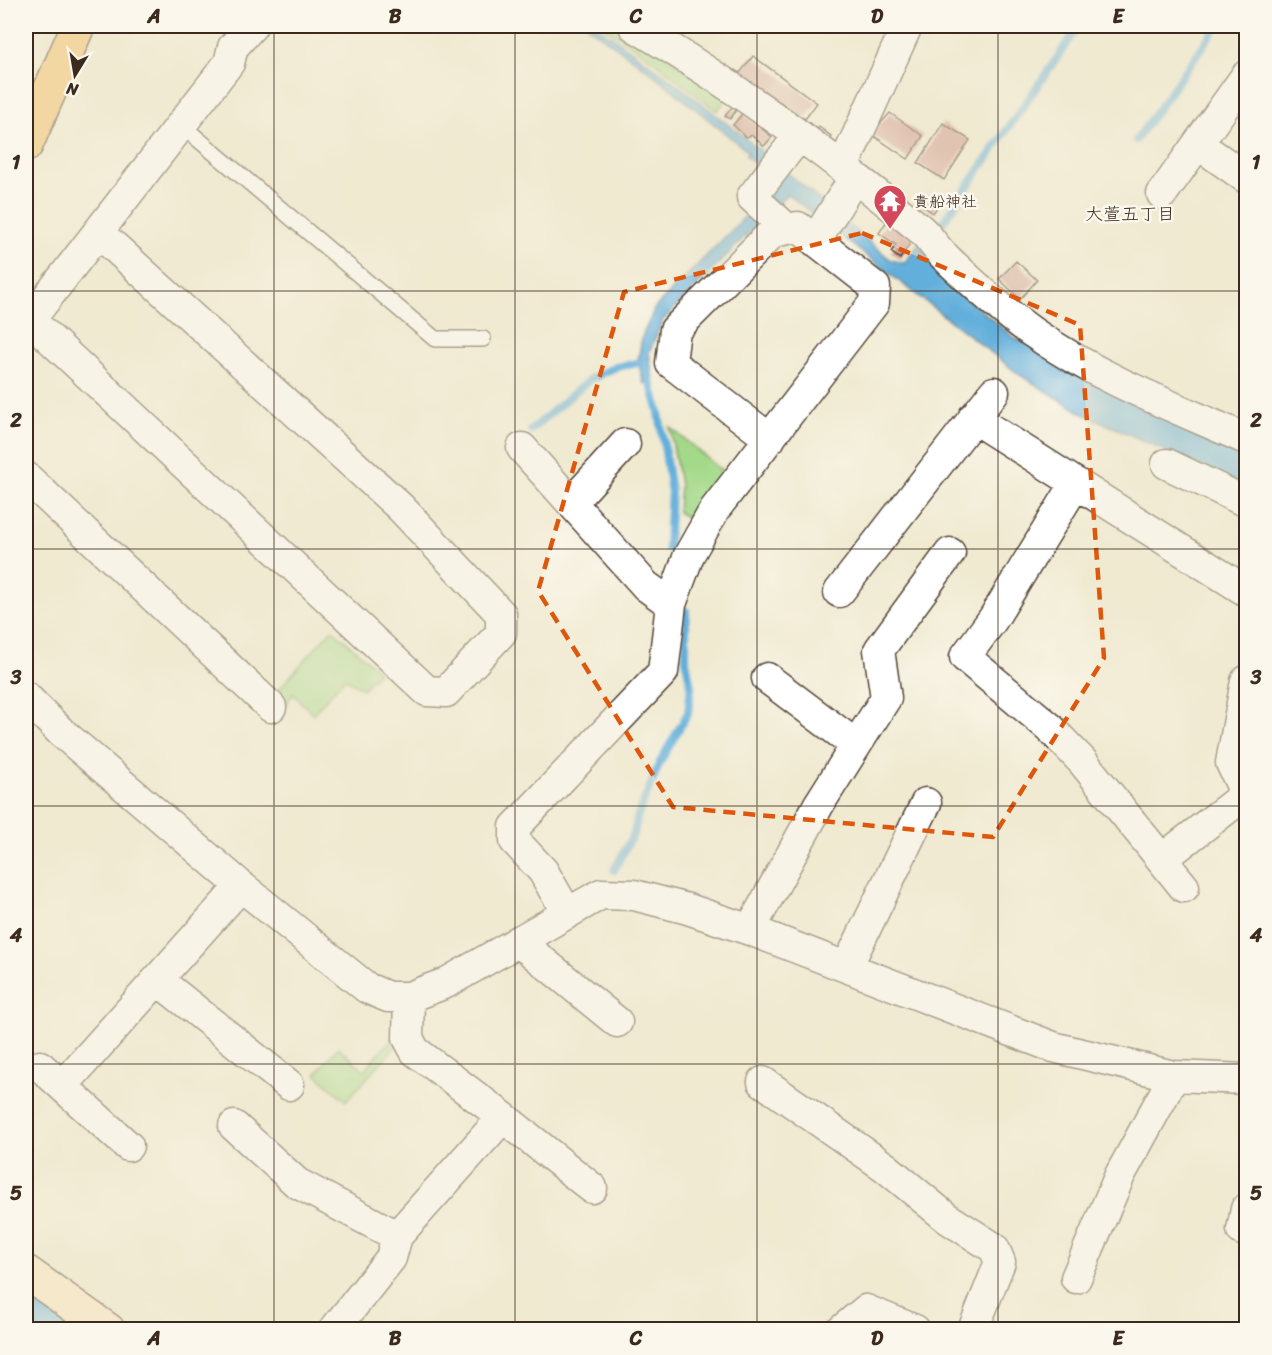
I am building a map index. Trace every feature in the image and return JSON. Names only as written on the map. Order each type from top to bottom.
[{"type":"main road","points":[[26,145],[34,104],[78,26]]},
{"type":"street","points":[[98,231],[400,507],[501,614],[501,633],[446,692],[427,691],[28,323],[98,231],[180,124],[229,63],[233,47],[252,26]]},
{"type":"street","points":[[634,26],[670,47],[849,172],[930,240],[985,294],[1031,331],[1075,359],[1119,382],[1246,439]]},
{"type":"street","points":[[825,225],[849,172],[907,26]]},
{"type":"street","points":[[1162,194],[1246,76]]},
{"type":"street","points":[[770,439],[671,363],[675,330],[773,232],[772,197],[799,136]]},
{"type":"street","points":[[1198,144],[1246,178]]},
{"type":"street","points":[[772,197],[798,227],[825,225]]},
{"type":"street","points":[[567,913],[543,871],[515,841],[515,827],[663,672],[671,604],[689,555],[715,509],[874,303],[875,287],[825,225]]},
{"type":"street","points":[[839,592],[994,392]]},
{"type":"street","points":[[974,418],[1246,591]]},
{"type":"street","points":[[572,502],[625,444]]},
{"type":"street","points":[[522,448],[646,586],[671,604]]},
{"type":"street","points":[[1167,464],[1246,502]]},
{"type":"street","points":[[26,477],[271,707]]},
{"type":"street","points":[[1076,483],[993,619],[965,657],[1048,727],[1082,761],[1184,886]]},
{"type":"street","points":[[750,930],[819,804],[886,698],[879,650],[950,553]]},
{"type":"street","points":[[767,678],[856,745]]},
{"type":"street","points":[[1162,859],[1246,795],[1231,763],[1246,681]]},
{"type":"street","points":[[26,697],[60,731],[242,886],[367,988],[388,998],[409,997],[446,983],[601,894],[634,895],[688,909],[750,930],[1053,1047],[1174,1076],[1246,1080]]},
{"type":"street","points":[[847,967],[926,803]]},
{"type":"street","points":[[63,1085],[159,981],[242,886]]},
{"type":"street","points":[[518,941],[617,1022]]},
{"type":"street","points":[[159,981],[290,1085]]},
{"type":"street","points":[[409,997],[408,1038],[415,1051],[503,1117],[591,1188]]},
{"type":"street","points":[[40,1065],[128,1146]]},
{"type":"street","points":[[1076,1278],[1120,1175],[1174,1076]]},
{"type":"street","points":[[763,1082],[885,1167],[947,1218],[994,1248],[1000,1262],[973,1329]]},
{"type":"street","points":[[334,1329],[391,1258],[397,1236],[503,1117]]},
{"type":"street","points":[[234,1126],[297,1183],[397,1236]]},
{"type":"street","points":[[26,1272],[108,1329]]},
{"type":"street","points":[[842,1329],[866,1310],[915,1329]]},
{"type":"lane","points":[[180,124],[435,339],[483,339]]},
{"type":"highlighted area","points":[[862,233],[1080,325],[1104,658],[993,837],[673,807],[538,591],[624,292]]},
{"type":"green space","points":[[603,26],[625,26],[727,99],[717,111],[647,56]]},
{"type":"green space","points":[[670,427],[727,475],[695,523],[678,512],[680,485]]},
{"type":"green space","points":[[332,629],[379,671],[363,689],[345,678],[313,714],[293,694],[282,710],[272,697]]},
{"type":"green space","points":[[402,1028],[400,1042],[346,1101],[316,1074],[338,1047],[364,1070]]},
{"type":"water","points":[[587,26],[597,26],[673,81],[891,260],[904,263],[919,244],[945,281],[1015,338],[1246,452],[1246,487],[1082,413],[1020,375],[787,194],[663,320],[649,353],[653,380],[644,384],[638,361],[642,337],[655,308],[778,183],[745,155],[748,152],[649,71]]},
{"type":"building","points":[[753,56],[817,103],[805,119],[801,116],[798,120],[734,72],[735,70],[740,73]]},
{"type":"building","points":[[732,107],[736,110],[730,119],[725,116]]},
{"type":"building","points":[[743,113],[772,137],[764,146],[752,135],[746,137],[733,125]]},
{"type":"building","points":[[890,113],[923,136],[908,159],[871,134]]},
{"type":"building","points":[[943,123],[970,140],[944,180],[918,163]]},
{"type":"building","points":[[819,127],[831,136],[827,141],[815,132]]},
{"type":"building","points":[[929,195],[940,203],[933,213],[922,205]]},
{"type":"building","points":[[889,218],[913,239],[900,259],[891,252],[896,245],[879,233]]},
{"type":"building","points":[[1016,261],[1037,280],[1020,299],[999,279]]},
{"type":"waterway","points":[[934,235],[1079,26]]},
{"type":"waterway","points":[[1136,140],[1217,26]]},
{"type":"waterway","points":[[531,430],[590,379],[616,367],[643,362]]},
{"type":"waterway","points":[[647,371],[659,412],[671,492],[668,548]]},
{"type":"waterway","points":[[614,870],[634,833],[638,815],[660,762],[688,713],[691,687],[686,661],[686,611]]},
{"type":"waterway","points":[[26,1316],[42,1330]]},
{"type":"place","name":"貴船神社","points":[[890,230]]},
{"type":"district","name":"大萱五丁目","points":[[1130,214]]}]
